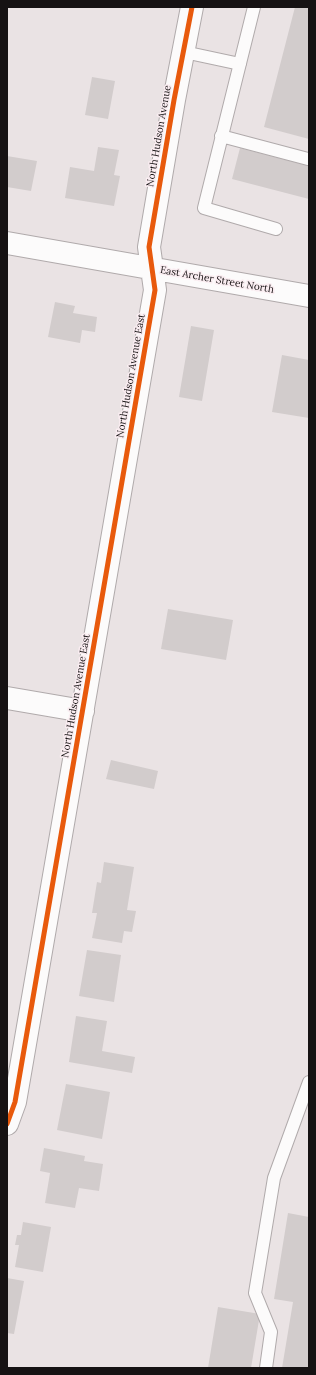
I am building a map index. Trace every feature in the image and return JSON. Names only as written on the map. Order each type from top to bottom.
[{"type":"street","name":"North Hudson Avenue","points":[[152,269],[149,247],[192,7]]},
{"type":"street","name":"East Archer Street North","points":[[7,243],[309,296]]},
{"type":"street","name":"North Hudson Avenue East","points":[[7,1124],[16,1102],[155,290],[152,269]]},
{"type":"street","points":[[7,698],[83,711]]},
{"type":"lane","points":[[254,7],[204,208],[276,228]]},
{"type":"lane","points":[[184,52],[240,64]]},
{"type":"lane","points":[[221,136],[308,159]]},
{"type":"lane","points":[[266,1368],[272,1332],[255,1293],[274,1178],[309,1082]]},
{"type":"building","points":[[295,7],[309,7],[309,139],[264,127]]},
{"type":"building","points":[[92,77],[115,81],[108,119],[85,115]]},
{"type":"building","points":[[98,147],[119,150],[114,175],[120,176],[114,206],[65,198],[70,167],[94,171]]},
{"type":"building","points":[[240,148],[309,166],[309,199],[232,179]]},
{"type":"building","points":[[7,156],[37,161],[31,191],[7,187]]},
{"type":"building","points":[[55,302],[75,306],[73,313],[97,317],[95,332],[82,330],[80,343],[48,337]]},
{"type":"building","points":[[191,326],[214,330],[202,401],[179,397]]},
{"type":"building","points":[[282,355],[309,360],[309,418],[272,412]]},
{"type":"building","points":[[168,609],[233,620],[226,660],[161,649]]},
{"type":"building","points":[[111,760],[158,771],[154,789],[106,779]]},
{"type":"building","points":[[104,862],[134,867],[127,910],[136,911],[132,932],[124,931],[122,943],[92,938],[97,913],[92,913],[97,882],[101,883]]},
{"type":"building","points":[[87,950],[121,955],[114,1002],[79,996]]},
{"type":"building","points":[[76,1016],[107,1021],[102,1051],[135,1057],[132,1073],[69,1062]]},
{"type":"building","points":[[66,1084],[110,1092],[102,1139],[57,1130]]},
{"type":"building","points":[[44,1148],[85,1156],[84,1161],[103,1164],[99,1191],[79,1188],[75,1208],[45,1203],[50,1173],[40,1171]]},
{"type":"building","points":[[288,1213],[309,1217],[309,1368],[282,1368],[293,1302],[274,1299]]},
{"type":"building","points":[[23,1222],[51,1227],[43,1272],[15,1267],[19,1245],[15,1245],[17,1235],[21,1235]]},
{"type":"building","points":[[7,1278],[24,1281],[14,1334],[7,1333]]},
{"type":"building","points":[[218,1307],[260,1314],[251,1368],[208,1368]]},
{"type":"cycle path","points":[[7,1124],[15,1102],[155,290],[149,247],[174,100],[192,7]]}]
